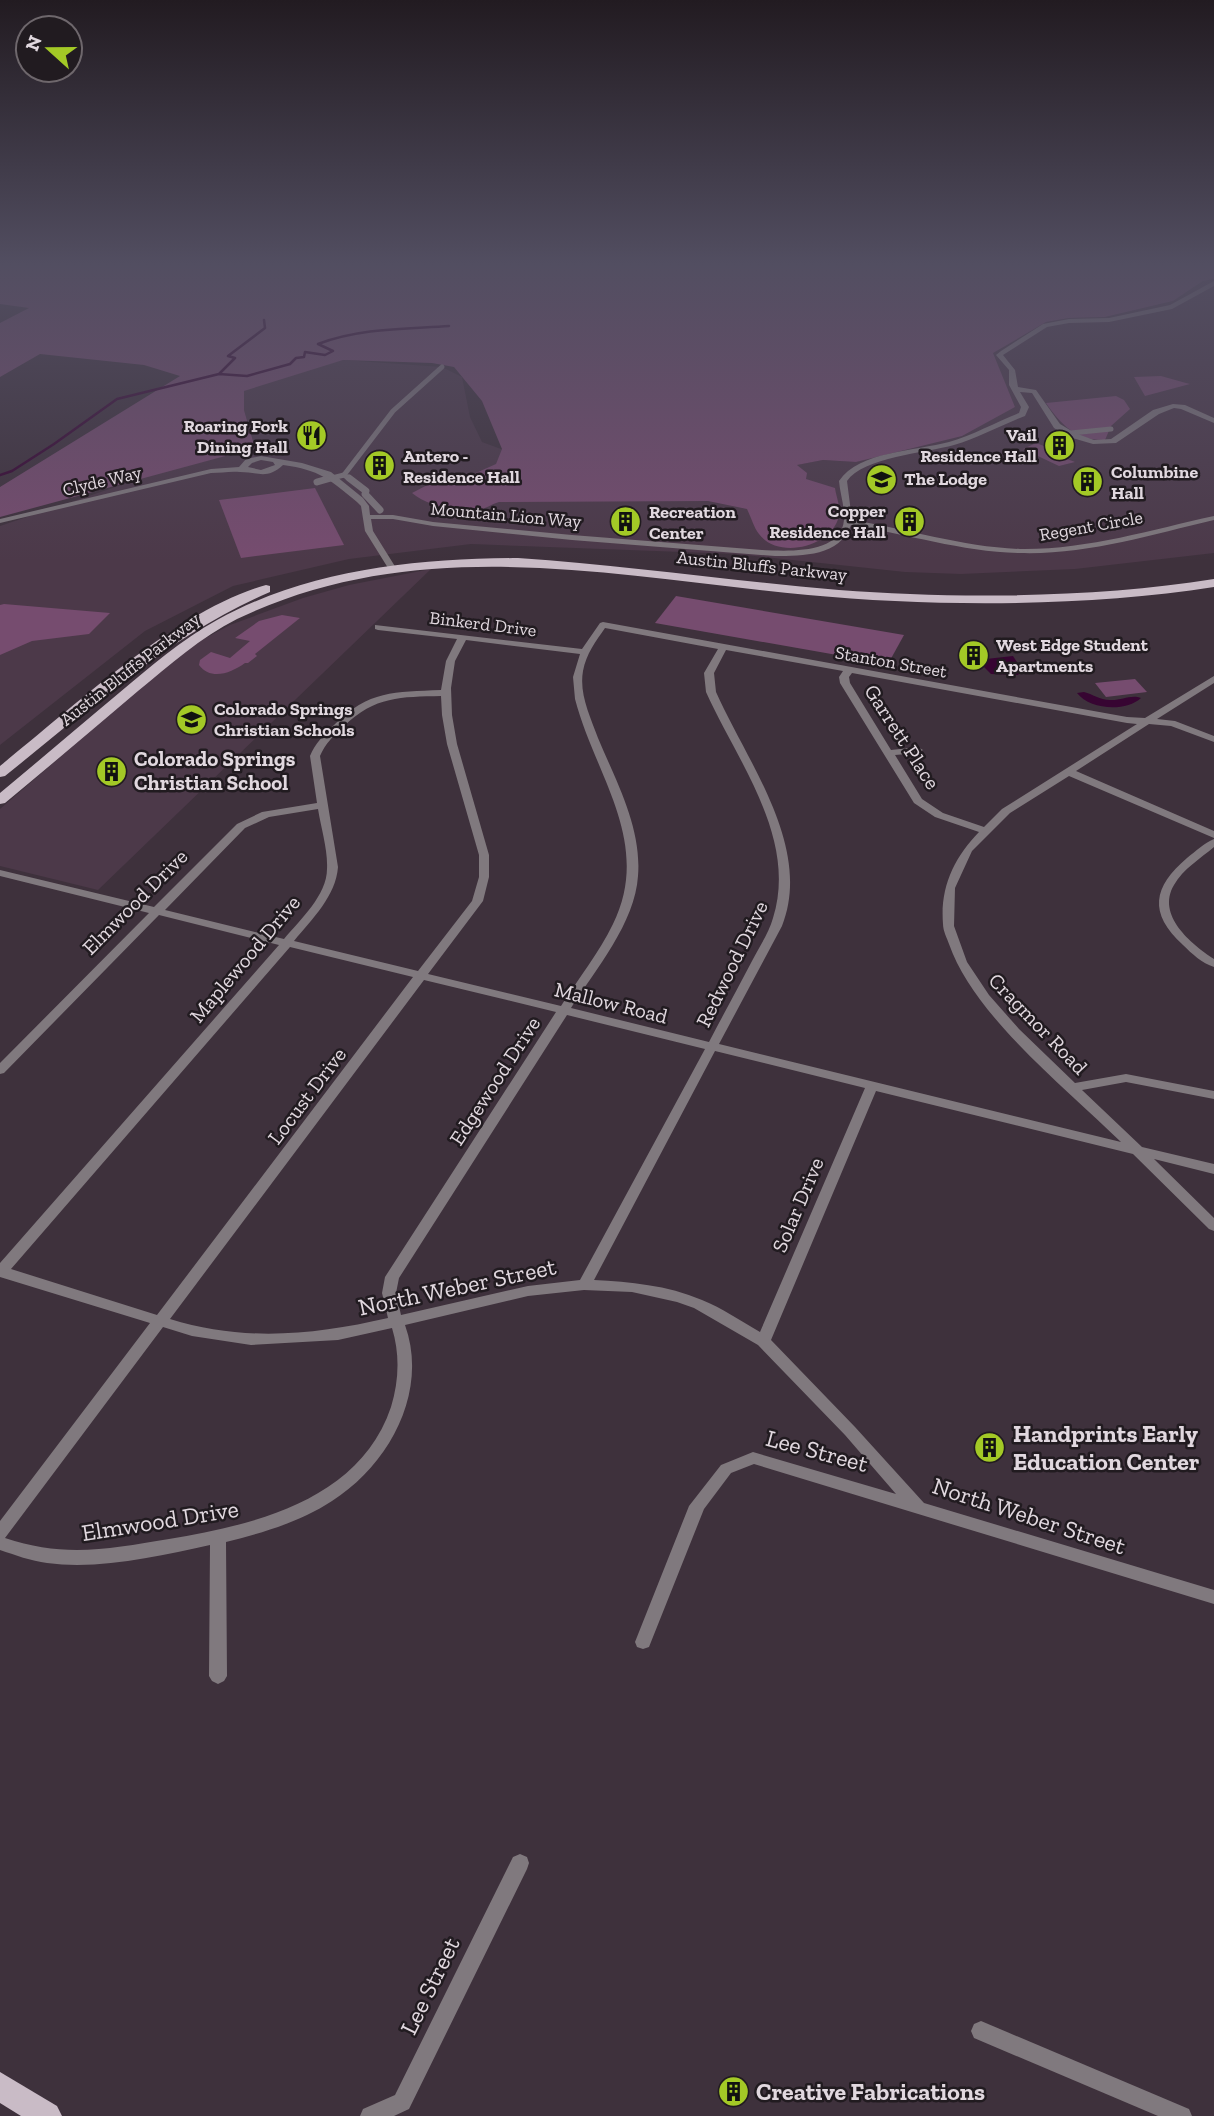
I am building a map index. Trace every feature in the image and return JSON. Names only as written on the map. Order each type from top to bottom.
[{"type":"main road","name":"Austin Bluffs Parkway","points":[[4,771],[167,641],[206,616],[284,583],[450,552],[535,551],[806,581],[936,588],[1094,583],[1180,577],[1214,571]]},
{"type":"main road","name":"Austin Bluffs Parkway","points":[[0,800],[176,653],[216,625],[295,590],[389,563],[532,560],[804,591],[938,598],[1074,595],[1214,583]]},
{"type":"main road","points":[[0,2086],[47,2116]]},
{"type":"street","points":[[849,522],[842,486],[849,472],[875,460],[953,443],[1017,418],[1025,407],[1015,389],[1012,370],[1006,363]]},
{"type":"street","points":[[317,482],[344,475],[393,411],[442,367]]},
{"type":"street","points":[[1015,389],[1034,391],[1064,433],[1093,442],[1109,442],[1164,408],[1182,407],[1214,419]]},
{"type":"street","points":[[1064,433],[1111,429]]},
{"type":"street","name":"Clyde Way","points":[[0,521],[211,471],[245,466],[261,458],[276,465],[306,468],[334,478],[365,506],[369,531],[389,563]]},
{"type":"street","name":"Clyde Way","points":[[245,466],[260,472],[276,465]]},
{"type":"street","points":[[344,475],[366,491],[365,494],[380,510]]},
{"type":"street","name":"Mountain Lion Way","points":[[366,517],[393,517],[433,524],[655,545],[791,553],[830,546],[841,536],[849,522]]},
{"type":"street","name":"Regent Circle","points":[[849,522],[903,530],[977,547],[1032,552],[1069,548],[1214,518]]},
{"type":"street","name":"Stanton Street","points":[[603,625],[1114,718],[1172,723],[1214,739]]},
{"type":"street","name":"Edgewood Drive","points":[[395,1321],[388,1289],[392,1277],[627,909],[634,883],[634,849],[631,835],[586,719],[578,691],[579,670],[584,652],[603,625]]},
{"type":"street","name":"Binkerd Drive","points":[[378,627],[584,652]]},
{"type":"street","name":"Locust Drive","points":[[0,1533],[471,912],[484,877],[482,842],[446,718],[444,692],[452,655],[463,637]]},
{"type":"street","name":"Redwood Drive","points":[[584,1285],[779,919],[786,882],[784,857],[773,818],[711,692],[709,673],[723,647]]},
{"type":"street","name":"Garrett Place","points":[[849,670],[845,683],[918,801],[926,808],[982,830]]},
{"type":"street","name":"Cragmor Road","points":[[1214,679],[1006,811],[982,830],[965,850],[951,881],[947,916],[956,951],[975,988],[996,1013],[1214,1226]]},
{"type":"street","name":"Maplewood Drive","points":[[0,1271],[287,943],[330,886],[333,867],[315,756],[322,743],[353,710],[370,700],[383,696],[444,692]]},
{"type":"street","points":[[888,753],[918,750]]},
{"type":"street","points":[[1069,772],[1214,835]]},
{"type":"street","name":"Elmwood Drive","points":[[0,1070],[231,835],[252,819],[280,811],[323,805]]},
{"type":"street","points":[[1214,842],[1174,878],[1167,887],[1165,896],[1174,930],[1191,948],[1214,964]]},
{"type":"street","name":"Mallow Road","points":[[0,873],[1214,1169]]},
{"type":"street","points":[[1073,1088],[1126,1078],[1214,1096]]},
{"type":"street","name":"Solar Drive","points":[[762,1340],[872,1086]]},
{"type":"street","name":"North Weber Street","points":[[0,1271],[219,1336],[271,1340],[338,1335],[528,1291],[584,1285],[632,1287],[679,1297],[718,1313],[762,1340],[850,1431],[918,1508],[1214,1597]]},
{"type":"street","name":"Elmwood Drive","points":[[0,1544],[29,1553],[69,1557],[146,1550],[218,1539],[261,1527],[309,1507],[355,1473],[378,1447],[393,1422],[406,1370],[402,1338],[395,1321]]},
{"type":"street","name":"Lee Street","points":[[643,1642],[697,1506],[726,1469],[753,1458],[918,1508]]},
{"type":"street","points":[[218,1539],[218,1676]]},
{"type":"street","name":"Lee Street","points":[[370,2116],[402,2102],[520,1863]]},
{"type":"street","points":[[981,2031],[1182,2116]]},
{"type":"shaded area","points":[[0,363],[25,363],[0,377]]},
{"type":"shaded area","points":[[123,363],[334,363],[244,391],[244,410],[255,448],[0,517],[0,487],[180,376],[144,365]]},
{"type":"shaded area","points":[[330,363],[382,363],[442,367],[462,377],[470,417],[482,442],[512,453],[796,465],[823,460],[856,462],[1015,407],[996,363],[1214,363],[1214,553],[1075,569],[961,574],[905,572],[736,554],[471,544],[349,559],[233,586],[145,631],[0,745],[0,526],[151,475],[255,448],[244,410],[243,391],[310,367]]},
{"type":"shaded area","points":[[424,363],[997,363],[1015,407],[962,436],[856,462],[823,460],[797,465],[807,473],[806,479],[835,488],[839,516],[826,536],[816,542],[791,548],[768,542],[757,532],[747,509],[708,501],[499,502],[470,511],[443,508],[426,502],[412,493],[433,482],[469,476],[496,464],[502,449],[482,401],[454,367]]},
{"type":"shaded area","points":[[1161,376],[1190,384],[1145,396],[1134,377]]},
{"type":"shaded area","points":[[1116,396],[1124,400],[1130,409],[1111,426],[1105,440],[1078,435],[1058,418],[1046,403]]},
{"type":"shaded area","points":[[1036,443],[1068,455],[1062,457],[1075,462],[1059,466],[1023,449]]},
{"type":"shaded area","points":[[315,488],[344,545],[241,558],[219,500]]},
{"type":"shaded area","name":"Colorado Springs Christian Schools","points":[[431,569],[98,890],[0,866],[0,809],[148,681],[198,642],[230,625],[303,598],[349,585]]},
{"type":"shaded area","points":[[676,596],[904,635],[888,664],[655,623]]},
{"type":"shaded area","points":[[0,605],[110,613],[89,634],[32,641],[0,655]]},
{"type":"shaded area","points":[[282,615],[300,618],[255,654],[257,656],[248,663],[221,674],[209,673],[199,665],[200,660],[211,652],[230,658],[250,641],[235,638],[259,621]]},
{"type":"shaded area","points":[[1013,656],[1022,670],[1018,675],[991,674],[977,660]]},
{"type":"shaded area","points":[[1135,679],[1147,692],[1106,697],[1095,683]]},
{"type":"shaded area","points":[[1084,692],[1108,700],[1141,698],[1126,706],[1108,707],[1090,703],[1077,693]]},
{"type":"waterway","points":[[220,373],[230,363]]},
{"type":"waterway","points":[[0,475],[12,471],[54,444],[117,399],[219,374],[247,376],[291,363]]},
{"type":"place","name":"Roaring Fork Dining Hall","points":[[311,436]]},
{"type":"place","name":"Vail Residence Hall","points":[[1060,445]]},
{"type":"place","name":"Antero - Residence Hall","points":[[380,466]]},
{"type":"place","name":"The Lodge","points":[[881,479]]},
{"type":"place","name":"Columbine Hall","points":[[1088,482]]},
{"type":"place","name":"Copper Residence Hall","points":[[909,521]]},
{"type":"place","name":"Recreation Center","points":[[626,522]]},
{"type":"place","name":"West Edge Student Apartments","points":[[973,655]]},
{"type":"place","name":"Colorado Springs Christian Schools","points":[[191,719]]},
{"type":"place","name":"Colorado Springs Christian School","points":[[111,771]]},
{"type":"place","name":"Handprints Early Education Center","points":[[990,1448]]},
{"type":"place","name":"Creative Fabrications","points":[[733,2092]]}]
